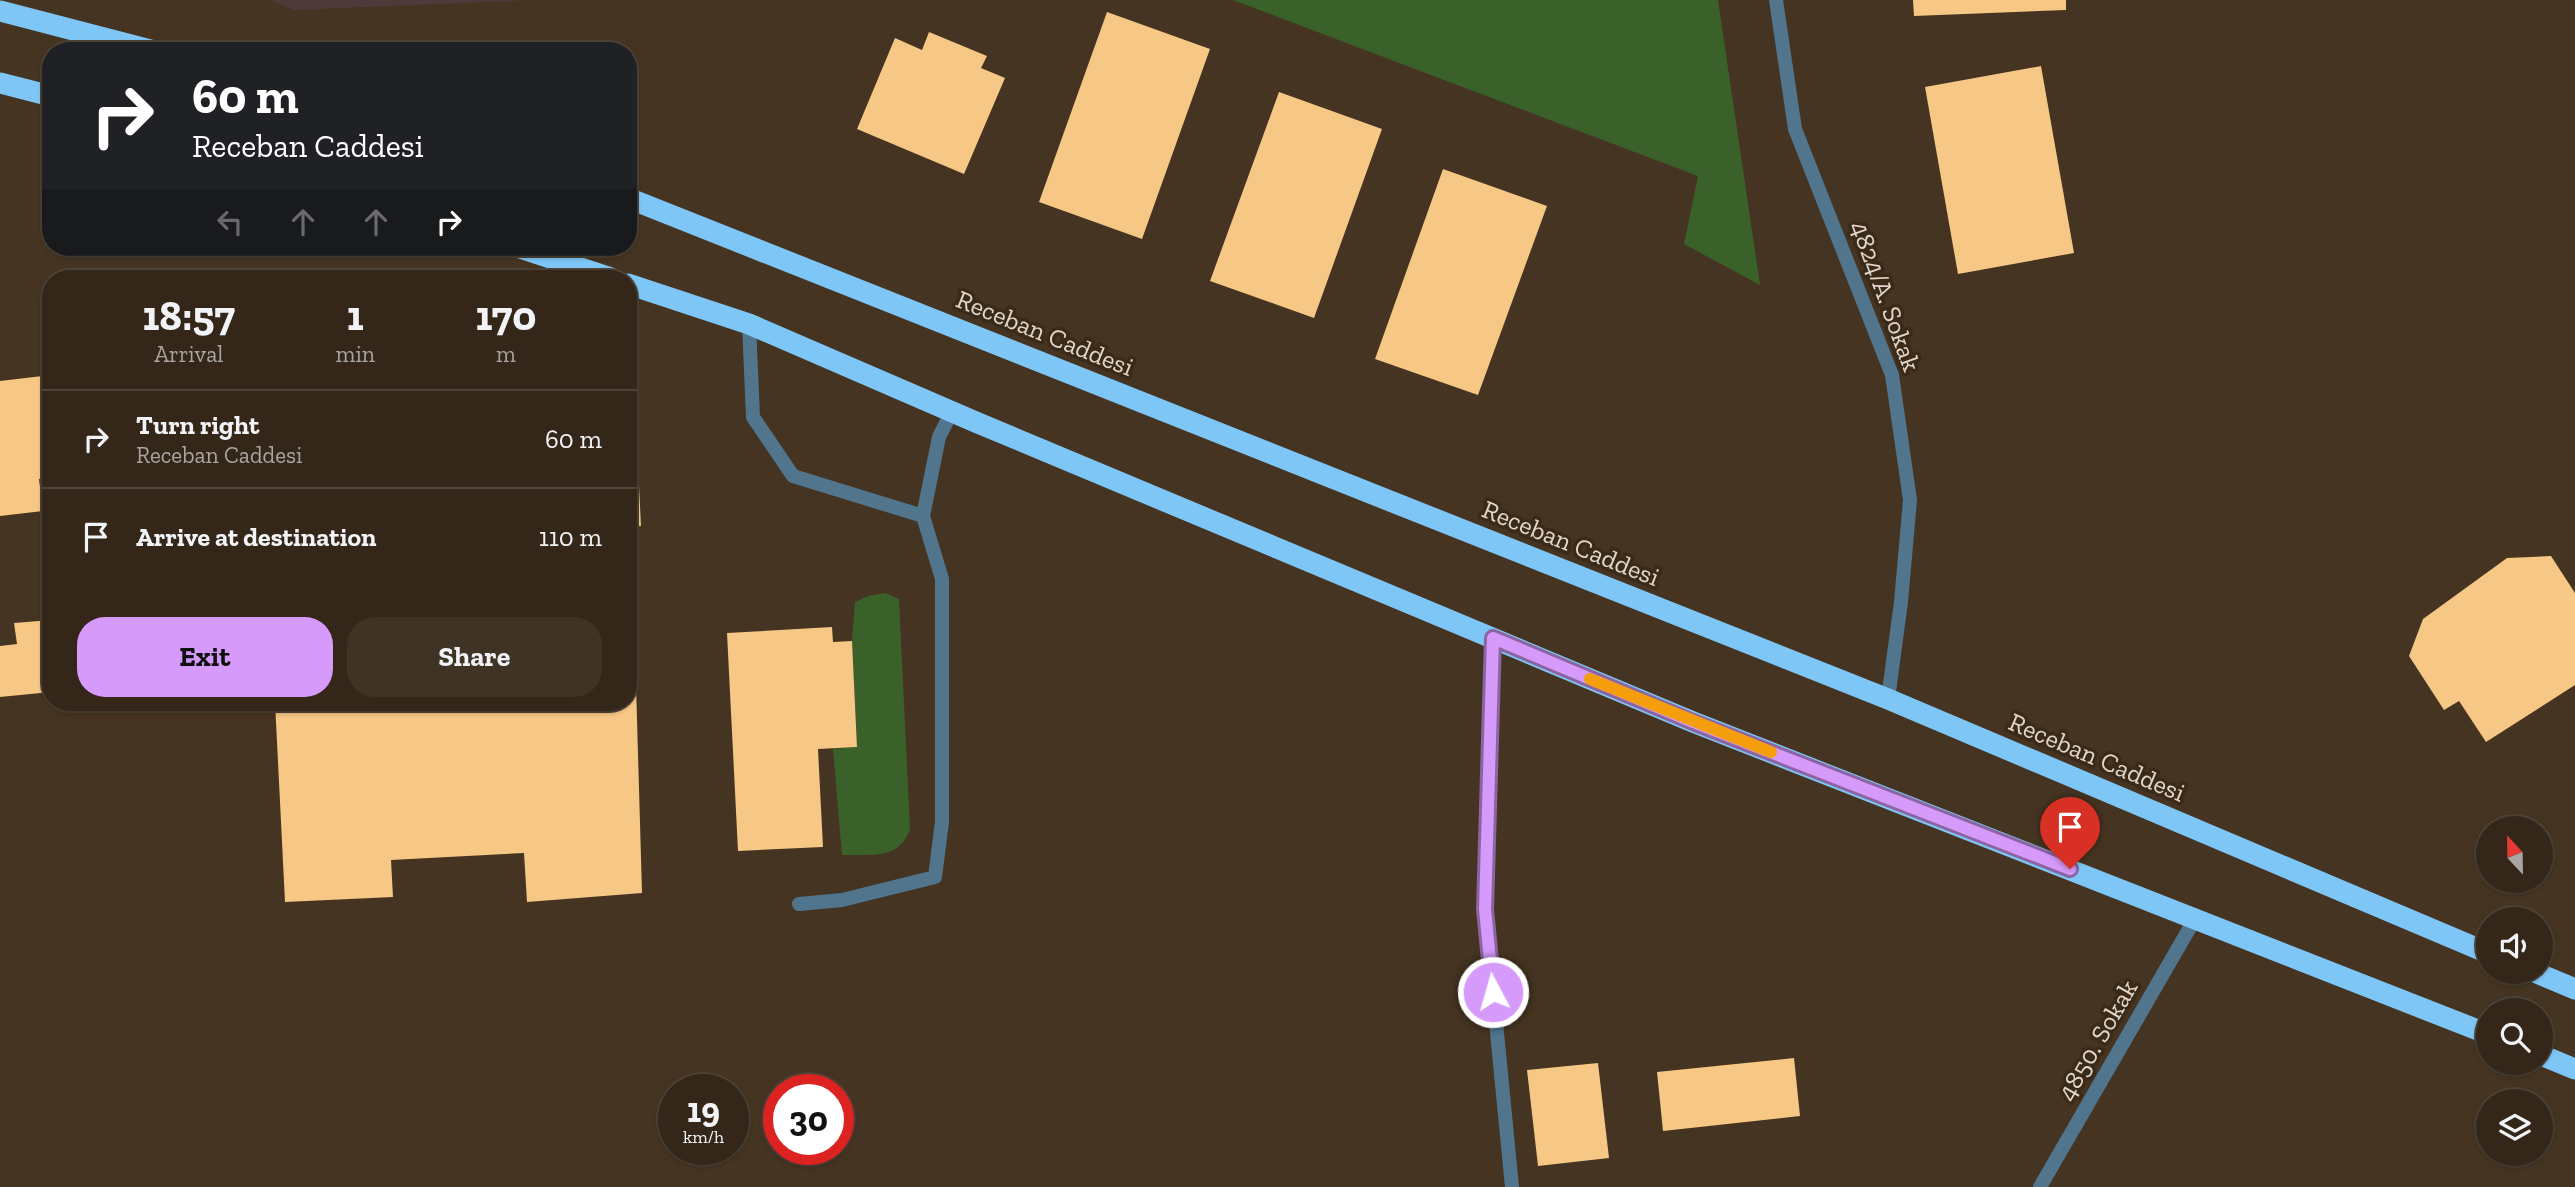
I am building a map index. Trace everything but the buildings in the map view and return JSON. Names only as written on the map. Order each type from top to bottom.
[{"type":"highway","points":[[0,11],[119,42]]},
{"type":"highway","points":[[0,83],[42,94]]},
{"type":"highway","name":"Receban Caddesi","points":[[637,202],[1888,699],[2476,948]]},
{"type":"highway","points":[[544,256],[587,270]]},
{"type":"highway","points":[[637,287],[749,324],[1693,722],[2196,917],[2476,1029]]},
{"type":"highway","points":[[2553,980],[2575,989]]},
{"type":"highway","points":[[2553,1060],[2575,1069]]},
{"type":"street","name":"4824/A. Sokak","points":[[1776,0],[1795,129],[1892,375],[1910,500],[1888,699]]},
{"type":"street","points":[[749,324],[753,417],[793,475],[923,516]]},
{"type":"street","points":[[799,904],[842,900],[935,877],[942,822],[942,579],[923,516],[939,437],[951,411]]},
{"type":"street","points":[[1493,638],[1485,909],[1512,1187]]},
{"type":"street","name":"4850. Sokak","points":[[2040,1187],[2196,917]]},
{"type":"shaded area","points":[[269,0],[534,0],[295,10]]},
{"type":"green space","points":[[1233,0],[1718,0],[1760,285],[1684,244],[1698,176]]},
{"type":"green space","points":[[886,593],[899,599],[910,829],[899,846],[891,851],[873,855],[842,855],[833,749],[857,747],[852,641],[855,602],[868,596]]},
{"type":"slow traffic","points":[[1590,679],[1771,752]]},
{"type":"route","points":[[1493,992],[1485,909],[1493,638],[1693,722],[2070,869]]}]
